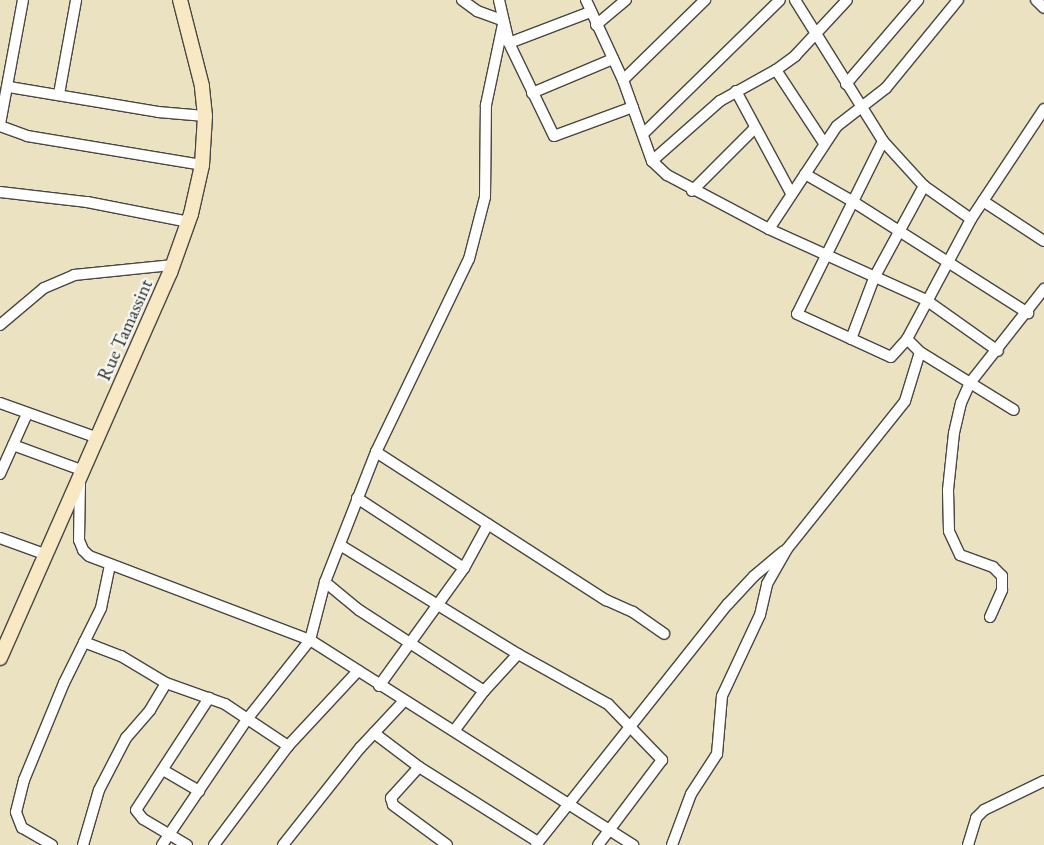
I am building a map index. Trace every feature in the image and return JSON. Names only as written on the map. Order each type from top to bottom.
[{"type":"main road","name":"Rue Tamassint","points":[[0,658],[82,475],[173,265],[189,222],[202,165],[205,116],[202,86],[180,0]]},
{"type":"street","points":[[23,0],[9,87],[0,125],[27,136],[202,165]]},
{"type":"street","points":[[60,94],[76,0]]},
{"type":"street","points":[[462,0],[477,11],[503,22]]},
{"type":"street","points":[[499,0],[510,44],[554,136],[633,107]]},
{"type":"street","points":[[586,0],[623,80],[644,133],[652,161],[667,175],[692,191],[769,229],[926,300],[998,351]]},
{"type":"street","points":[[596,25],[626,0]]},
{"type":"street","points":[[623,80],[705,0]]},
{"type":"street","points":[[644,133],[780,0]]},
{"type":"street","points":[[795,0],[883,141],[924,186],[971,219]]},
{"type":"street","points":[[652,161],[736,91],[776,70],[848,0]]},
{"type":"street","points":[[846,84],[918,0]]},
{"type":"street","points":[[769,229],[791,192],[843,118],[886,88],[958,0]]},
{"type":"street","points":[[510,44],[590,12]]},
{"type":"street","points":[[162,845],[248,718],[310,640],[325,582],[356,498],[376,452],[469,259],[485,197],[486,106],[503,22]]},
{"type":"street","points":[[532,93],[613,59]]},
{"type":"street","points":[[776,70],[824,143]]},
{"type":"street","points":[[9,87],[60,94],[158,112],[205,116]]},
{"type":"street","points":[[736,91],[791,192]]},
{"type":"street","points":[[883,141],[796,314],[891,357],[907,339],[945,262],[971,219],[1044,109]]},
{"type":"street","points":[[692,191],[755,128]]},
{"type":"street","points":[[804,174],[852,201],[900,234],[1028,313]]},
{"type":"street","points":[[851,339],[874,278],[900,234],[924,186]]},
{"type":"street","points":[[0,192],[87,202],[189,222]]},
{"type":"street","points":[[983,201],[1044,241]]},
{"type":"street","points":[[0,325],[44,288],[74,275],[173,265]]},
{"type":"street","points":[[990,617],[1002,590],[1002,576],[993,567],[960,555],[949,530],[948,490],[954,433],[960,403],[970,383],[1028,313],[1044,289]]},
{"type":"street","points":[[907,339],[920,352],[1014,410]]},
{"type":"street","points":[[672,845],[691,794],[717,754],[722,696],[760,615],[767,584],[787,549],[905,401],[920,352]]},
{"type":"street","points":[[0,403],[98,438]]},
{"type":"street","points":[[0,474],[27,414]]},
{"type":"street","points":[[13,445],[82,475],[79,540],[82,550],[110,565],[310,640],[378,686],[568,801],[633,845]]},
{"type":"street","points":[[376,452],[606,600],[633,612],[664,634]]},
{"type":"street","points":[[356,498],[464,568]]},
{"type":"street","points":[[378,686],[464,568],[488,524]]},
{"type":"street","points":[[0,538],[47,555]]},
{"type":"street","points":[[340,544],[440,603],[518,654],[608,704],[628,727],[662,760],[598,845]]},
{"type":"street","points":[[374,734],[419,767],[537,843],[568,801],[728,604],[754,576],[787,549]]},
{"type":"street","points":[[52,845],[34,842],[18,822],[16,812],[24,780],[84,642],[101,608],[110,565]]},
{"type":"street","points":[[325,582],[359,610],[484,691]]},
{"type":"street","points":[[84,642],[121,656],[166,683],[209,698],[248,718],[288,746]]},
{"type":"street","points":[[454,731],[484,691],[518,654]]},
{"type":"street","points":[[214,845],[288,746],[358,671]]},
{"type":"street","points":[[83,845],[99,790],[126,738],[150,710],[166,683]]},
{"type":"street","points":[[187,845],[143,819],[136,810],[209,698]]},
{"type":"street","points":[[283,845],[374,734],[404,701]]},
{"type":"street","points":[[419,767],[392,798],[393,805],[447,845]]},
{"type":"street","points":[[163,770],[199,792]]},
{"type":"street","points":[[968,845],[976,818],[984,810],[1044,781]]}]
